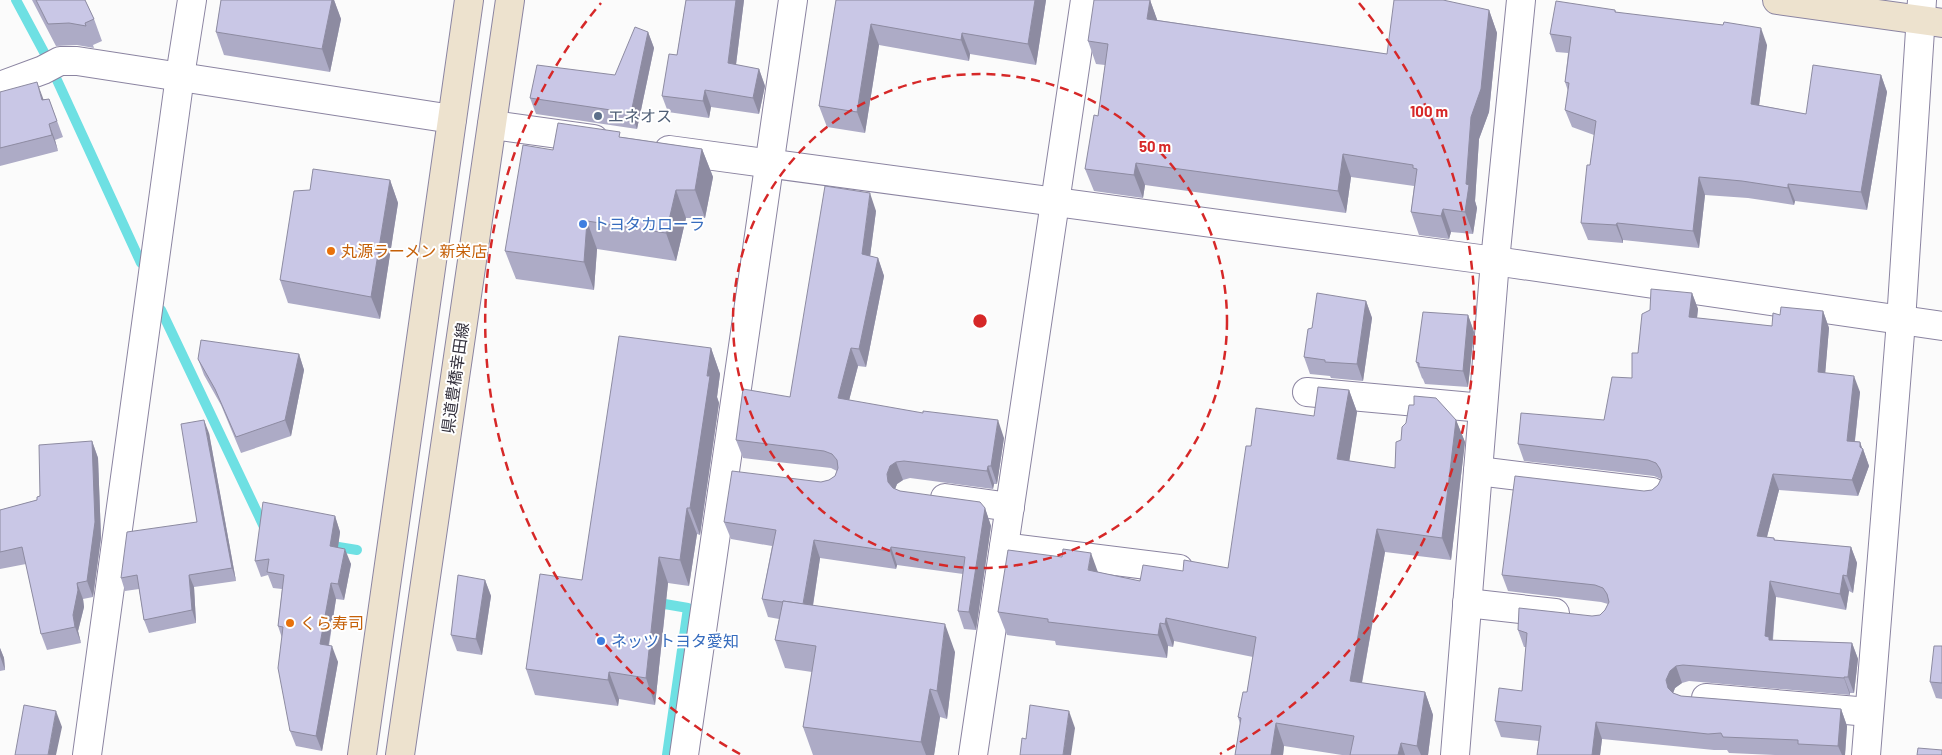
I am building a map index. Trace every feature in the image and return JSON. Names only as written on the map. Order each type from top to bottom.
[{"type":"main road","points":[[362,755],[469,0]]},
{"type":"main road","name":"県道豊橋幸田線","points":[[400,755],[510,0]]},
{"type":"main road","points":[[1777,0],[1929,15]]},
{"type":"street","points":[[87,755],[192,0]]},
{"type":"street","points":[[684,755],[771,164],[793,0]]},
{"type":"street","points":[[973,755],[1085,0]]},
{"type":"street","points":[[1455,755],[1495,261],[1521,0]]},
{"type":"street","points":[[1866,755],[1901,320],[1929,15]]},
{"type":"street","points":[[0,86],[52,66],[77,61],[452,119]]},
{"type":"street","points":[[492,124],[618,142]]},
{"type":"street","points":[[647,146],[1495,261],[1942,326]]},
{"type":"street","points":[[1307,392],[1483,408]]},
{"type":"street","points":[[1478,471],[1652,492]]},
{"type":"street","points":[[726,472],[754,475]]},
{"type":"street","points":[[918,495],[1010,507]]},
{"type":"street","points":[[1004,547],[1179,569]]},
{"type":"street","points":[[1467,603],[1580,615]]},
{"type":"street","points":[[1688,697],[1870,712]]},
{"type":"building","points":[[36,0],[85,0],[94,19],[85,23],[86,26],[69,23],[48,24]]},
{"type":"building","points":[[221,0],[332,0],[322,49],[216,32]]},
{"type":"building","points":[[686,0],[736,0],[728,63],[759,69],[753,98],[705,90],[703,101],[662,96],[669,54],[677,55]]},
{"type":"building","points":[[836,0],[1035,0],[1028,44],[962,33],[961,40],[871,24],[857,112],[819,106]]},
{"type":"building","points":[[1094,0],[1150,0],[1147,19],[1387,54],[1394,0],[1443,0],[1489,10],[1481,89],[1471,117],[1466,184],[1469,185],[1465,212],[1443,209],[1441,216],[1411,212],[1417,169],[1413,168],[1413,165],[1343,154],[1338,191],[1136,163],[1134,175],[1085,169],[1094,115],[1098,116],[1108,44],[1088,41]]},
{"type":"building","points":[[1556,1],[1615,10],[1615,12],[1723,25],[1724,22],[1761,28],[1751,104],[1806,114],[1813,65],[1881,75],[1861,192],[1788,184],[1788,188],[1699,177],[1693,231],[1617,223],[1616,225],[1581,223],[1587,165],[1590,165],[1596,121],[1565,110],[1569,83],[1565,82],[1571,37],[1550,34]]},
{"type":"building","points":[[635,27],[648,32],[631,113],[530,98],[537,65],[615,75]]},
{"type":"building","points":[[37,82],[42,100],[49,99],[57,121],[49,124],[52,135],[0,148],[0,92]]},
{"type":"building","points":[[558,123],[620,132],[619,137],[702,149],[695,190],[676,190],[666,233],[587,221],[584,262],[505,251],[523,145],[553,150]]},
{"type":"building","points":[[313,169],[390,180],[371,297],[280,280],[294,191],[310,190]]},
{"type":"building","points":[[825,186],[870,193],[862,254],[878,258],[859,349],[851,348],[838,398],[923,413],[923,411],[998,420],[991,466],[988,466],[987,471],[904,461],[896,462],[890,466],[887,474],[888,482],[893,488],[900,491],[980,502],[985,508],[969,612],[958,611],[965,557],[891,547],[890,551],[814,540],[803,604],[762,599],[776,530],[724,522],[732,471],[821,482],[835,476],[838,468],[837,460],[832,454],[824,451],[736,440],[743,389],[790,397]]},
{"type":"building","points":[[1651,289],[1692,293],[1689,317],[1772,326],[1773,313],[1780,315],[1781,307],[1823,311],[1818,372],[1854,376],[1847,441],[1860,442],[1860,447],[1863,449],[1852,480],[1773,474],[1757,536],[1774,538],[1774,540],[1851,547],[1847,576],[1843,575],[1840,594],[1770,581],[1765,636],[1769,637],[1769,640],[1852,643],[1848,677],[1683,665],[1676,666],[1670,671],[1666,680],[1668,688],[1673,693],[1681,696],[1841,709],[1838,746],[1798,744],[1798,740],[1723,737],[1721,733],[1708,734],[1596,722],[1592,755],[1537,755],[1541,726],[1495,721],[1499,688],[1522,691],[1527,633],[1518,630],[1519,608],[1592,616],[1600,615],[1609,602],[1603,588],[1595,585],[1502,575],[1515,476],[1644,491],[1652,490],[1658,485],[1662,477],[1656,463],[1648,460],[1518,444],[1521,413],[1604,420],[1612,377],[1632,378],[1632,353],[1638,353],[1642,314],[1650,310]]},
{"type":"building","points":[[1317,293],[1366,301],[1357,364],[1325,362],[1325,360],[1304,357],[1308,329],[1312,328]]},
{"type":"building","points":[[1423,312],[1468,315],[1463,371],[1419,367],[1419,363],[1416,362]]},
{"type":"building","points":[[619,336],[711,348],[707,376],[710,376],[690,508],[687,508],[680,560],[659,557],[646,678],[609,672],[608,680],[526,669],[540,574],[582,580]]},
{"type":"building","points":[[201,340],[299,354],[285,420],[236,437],[215,389],[198,359]]},
{"type":"building","points":[[1318,387],[1349,390],[1337,459],[1395,468],[1396,442],[1401,440],[1402,427],[1406,423],[1409,405],[1414,405],[1414,396],[1436,398],[1456,420],[1442,538],[1377,529],[1350,681],[1425,692],[1417,746],[1401,743],[1398,755],[1350,755],[1354,736],[1276,723],[1271,755],[1235,755],[1241,718],[1238,717],[1243,692],[1247,692],[1256,637],[1166,618],[1165,624],[1160,623],[1158,635],[1048,622],[1048,619],[998,612],[1008,550],[1062,557],[1063,549],[1091,553],[1088,570],[1140,581],[1143,565],[1183,571],[1184,560],[1228,568],[1246,446],[1251,446],[1256,408],[1314,416]]},
{"type":"building","points":[[204,420],[232,568],[189,575],[192,610],[144,620],[137,575],[121,578],[127,532],[197,522],[181,424]]},
{"type":"building","points":[[92,441],[95,522],[87,581],[77,583],[78,590],[73,615],[75,627],[41,634],[22,547],[0,552],[0,510],[37,500],[37,497],[40,496],[39,445]]},
{"type":"building","points":[[263,502],[335,516],[330,546],[345,549],[338,584],[331,583],[320,644],[332,646],[316,736],[290,731],[278,668],[283,627],[278,626],[284,575],[267,572],[269,559],[255,561]]},
{"type":"building","points":[[458,575],[485,580],[476,639],[451,635]]},
{"type":"building","points":[[783,601],[945,624],[937,691],[930,689],[921,742],[803,727],[816,646],[775,640]]},
{"type":"building","points":[[1934,646],[1942,646],[1942,683],[1930,682]]},
{"type":"building","points":[[24,705],[56,711],[48,755],[15,755]]},
{"type":"building","points":[[1030,705],[1069,711],[1063,755],[1020,755],[1022,738],[1026,739]]},
{"type":"building","points":[[1918,748],[1942,750],[1942,755],[1917,755]]},
{"type":"waterway","points":[[16,0],[45,54],[141,263]]},
{"type":"waterway","points":[[161,310],[266,531]]},
{"type":"waterway","points":[[326,545],[357,550]]},
{"type":"waterway","points":[[653,602],[688,608],[667,755]]},
{"type":"place","name":"エネオス","points":[[598,116]]},
{"type":"place","name":"トヨタカローラ","points":[[583,224]]},
{"type":"place","name":"丸源ラーメン 新栄店","points":[[331,251]]},
{"type":"place","name":"くら寿司","points":[[290,623]]},
{"type":"place","name":"ネッツトヨタ愛知","points":[[601,641]]}]
